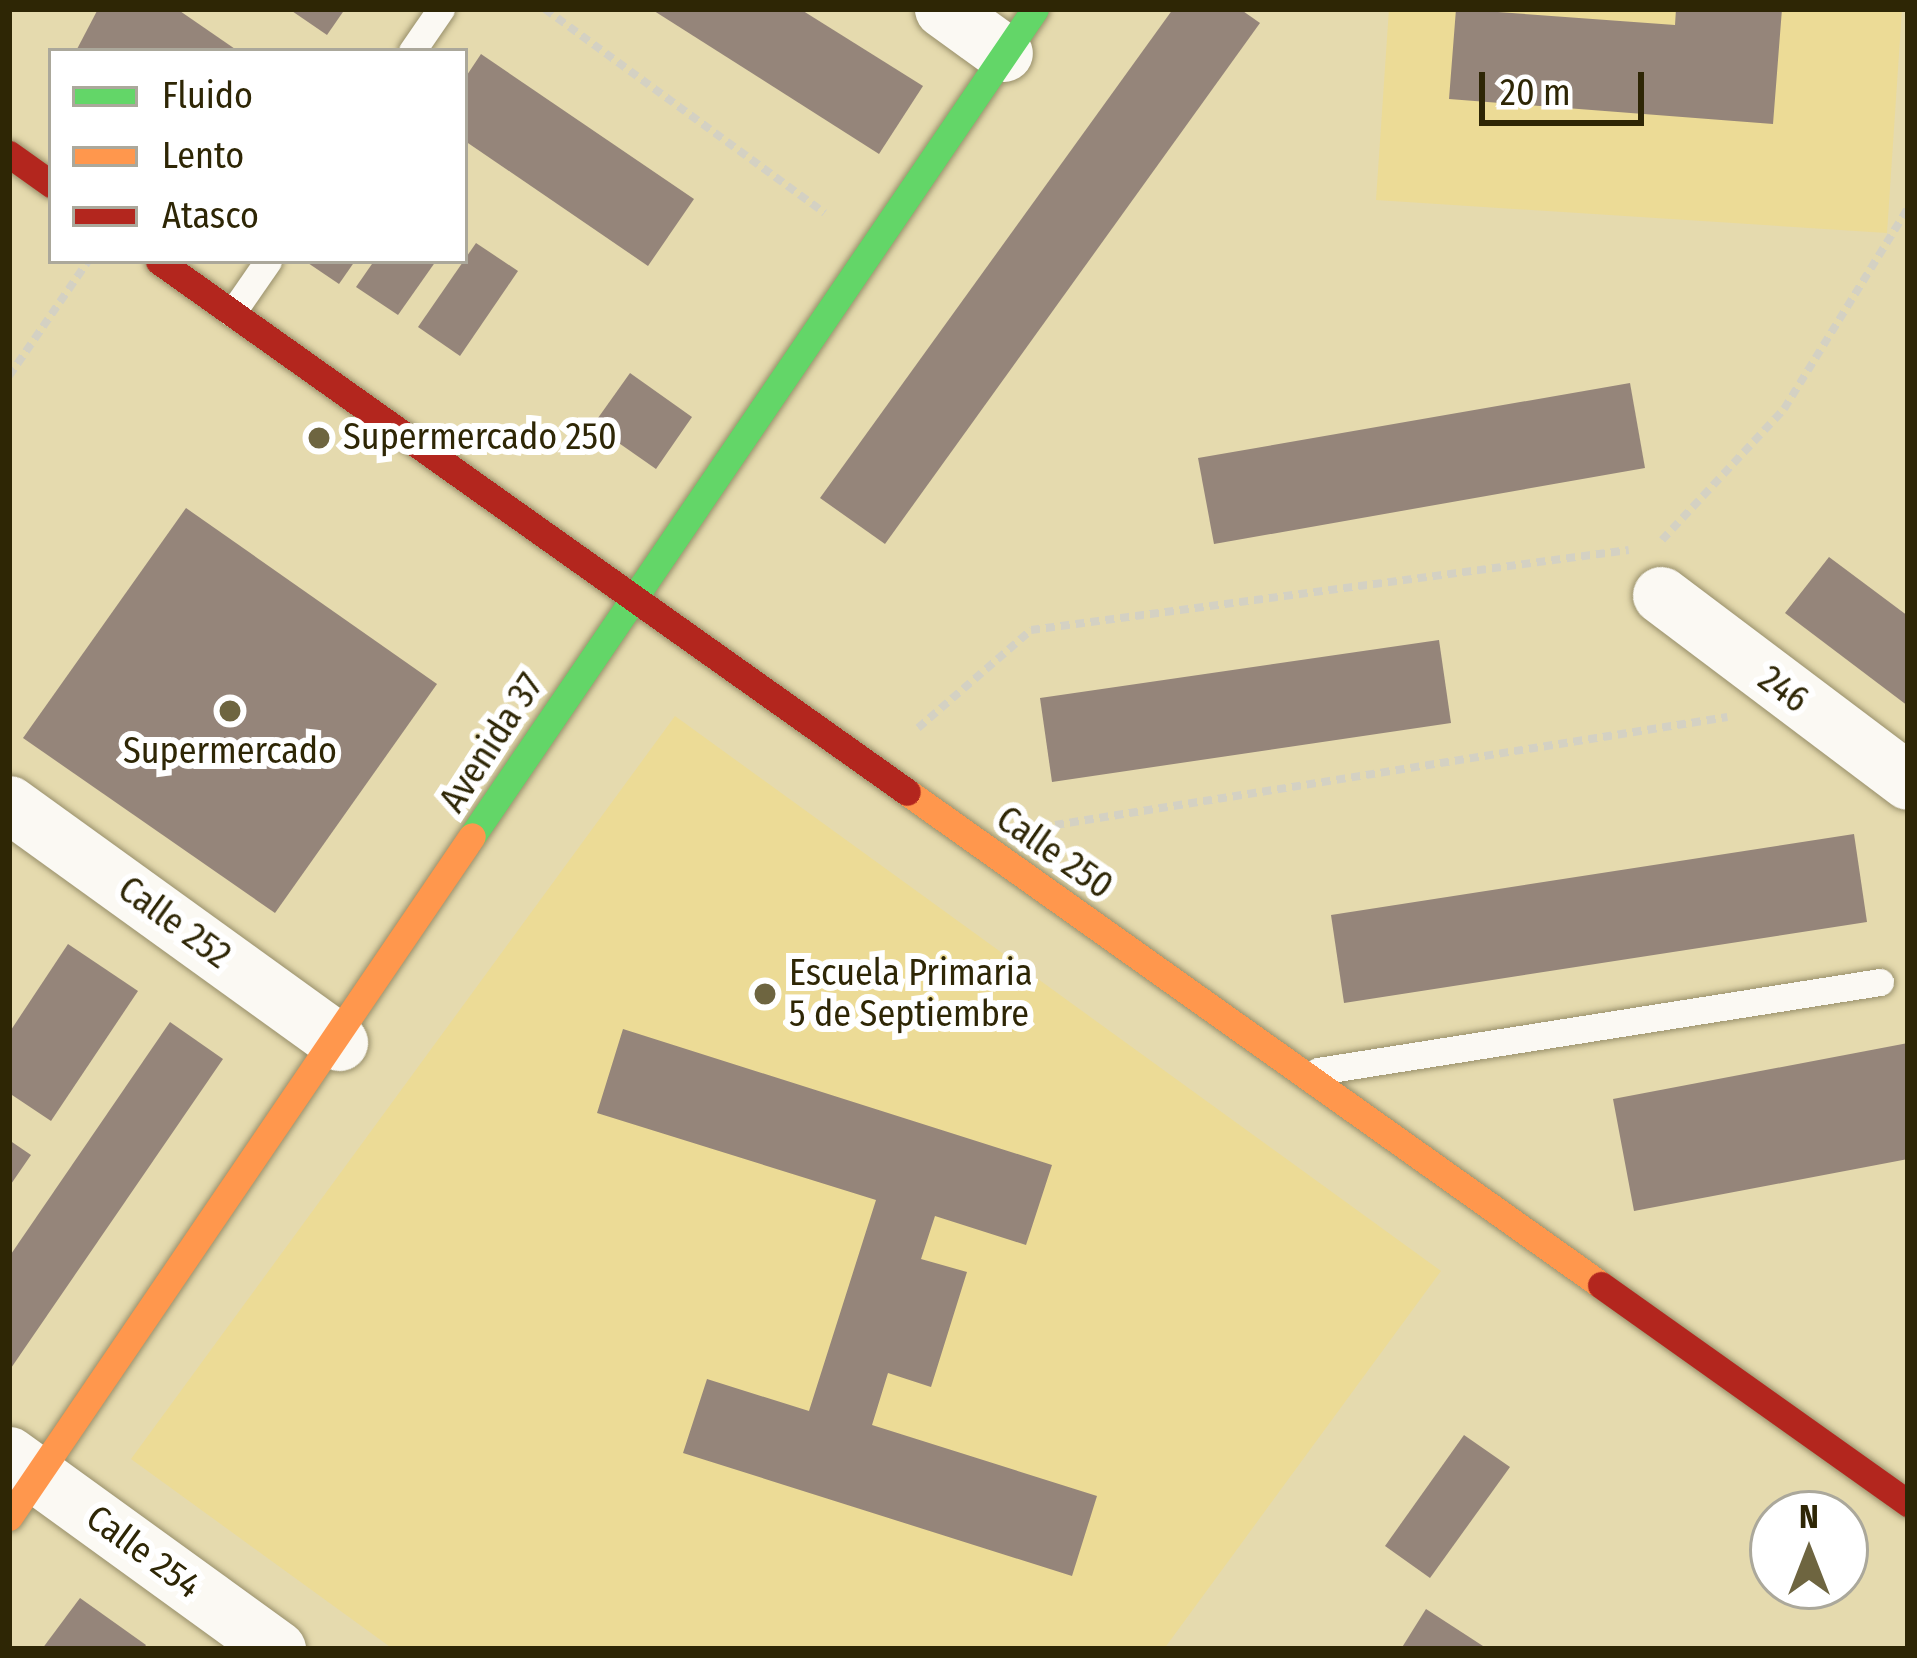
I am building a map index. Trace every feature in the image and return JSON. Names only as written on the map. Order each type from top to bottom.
[{"type":"main road","name":"Avenida 37","points":[[18,1482],[339,1042],[632,598],[1020,31]]},
{"type":"main road","points":[[9,154],[48,182]]},
{"type":"main road","name":"Calle 250","points":[[163,264],[1908,1503]]},
{"type":"street","points":[[943,9],[1020,31]]},
{"type":"street","name":"246","points":[[1659,570],[1803,705],[1908,782]]},
{"type":"street","name":"Calle 252","points":[[9,804],[339,1042]]},
{"type":"street","name":"Calle 254","points":[[18,1482],[277,1649]]},
{"type":"lane","points":[[414,48],[441,9]]},
{"type":"lane","points":[[232,313],[266,264]]},
{"type":"lane","points":[[1302,1073],[1880,982]]},
{"type":"path","points":[[545,9],[872,247]]},
{"type":"path","points":[[871,768],[1031,630],[1659,570],[1784,409],[1908,208]]},
{"type":"path","points":[[9,376],[86,264]]},
{"type":"path","points":[[970,838],[1803,705]]},
{"type":"shaded area","points":[[1389,9],[1902,9],[1887,233],[1376,200]]},
{"type":"shaded area","name":"Escuela Primaria 5 de Septiembre","points":[[675,716],[1441,1271],[1164,1649],[393,1649],[131,1459]]},
{"type":"building","points":[[98,9],[177,9],[234,48],[78,48]]},
{"type":"building","points":[[289,9],[345,9],[327,35]]},
{"type":"building","points":[[651,9],[800,9],[923,86],[879,154]]},
{"type":"building","points":[[1173,9],[1240,9],[1260,23],[885,544],[820,498]]},
{"type":"building","points":[[1456,9],[1675,25],[1676,9],[1782,9],[1773,124],[1449,99]]},
{"type":"building","points":[[481,54],[694,199],[648,266],[468,143],[468,74]]},
{"type":"building","points":[[476,243],[518,271],[460,356],[418,327],[462,264],[468,264]]},
{"type":"building","points":[[309,264],[353,264],[339,284]]},
{"type":"building","points":[[372,264],[434,264],[398,315],[356,287]]},
{"type":"building","points":[[630,373],[692,417],[656,469],[593,425]]},
{"type":"building","points":[[1630,383],[1645,468],[1214,544],[1198,458]]},
{"type":"building","name":"Supermercado","points":[[186,508],[437,684],[275,913],[23,738]]},
{"type":"building","points":[[1829,557],[1908,616],[1908,706],[1785,613]]},
{"type":"building","points":[[1439,640],[1451,723],[1052,782],[1040,698]]},
{"type":"building","points":[[1854,834],[1867,922],[1344,1003],[1331,915]]},
{"type":"building","points":[[68,944],[138,991],[51,1121],[9,1093],[9,1033]]},
{"type":"building","points":[[170,1022],[223,1059],[9,1371],[9,1257]]},
{"type":"building","points":[[623,1029],[1052,1165],[1026,1245],[935,1216],[921,1259],[967,1272],[931,1387],[888,1373],[872,1425],[1097,1496],[1072,1576],[683,1453],[707,1379],[809,1411],[876,1200],[597,1113]]},
{"type":"building","points":[[1908,1043],[1908,1159],[1634,1211],[1613,1099]]},
{"type":"building","points":[[9,1140],[31,1155],[9,1187]]},
{"type":"building","points":[[1464,1435],[1510,1467],[1430,1578],[1385,1546]]},
{"type":"building","points":[[80,1598],[146,1645],[143,1649],[42,1649]]},
{"type":"building","points":[[1426,1609],[1483,1646],[1481,1649],[1401,1649]]},
{"type":"traffic: fast","points":[[472,836],[1035,9]]},
{"type":"traffic: slow","points":[[907,792],[1601,1285]]},
{"type":"traffic: slow","points":[[9,1517],[472,836]]},
{"type":"traffic: jam","points":[[9,154],[48,182]]},
{"type":"traffic: jam","points":[[163,264],[907,792]]},
{"type":"traffic: jam","points":[[1601,1285],[1908,1503]]},
{"type":"place","name":"Supermercado 250","points":[[319,438]]},
{"type":"place","name":"Supermercado","points":[[230,711]]},
{"type":"place","name":"Escuela Primaria 5 de Septiembre","points":[[765,994]]}]
